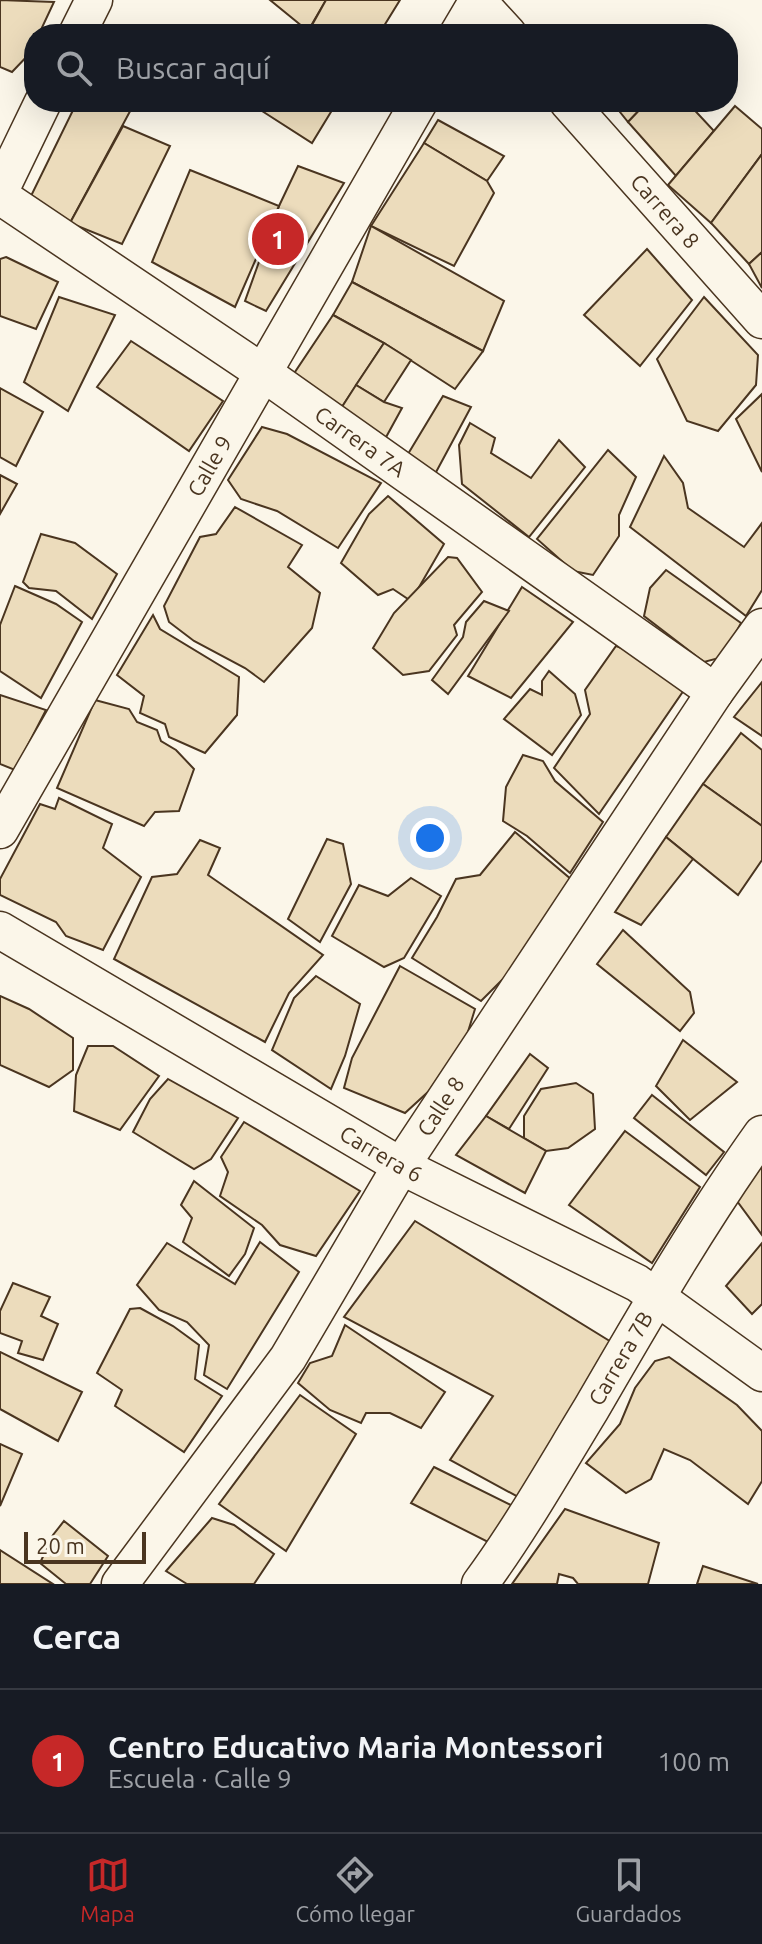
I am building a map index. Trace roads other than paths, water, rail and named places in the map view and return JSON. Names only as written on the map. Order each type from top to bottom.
[{"type":"street","points":[[82,24],[94,0]]},
{"type":"street","points":[[464,24],[478,0],[499,24]]},
{"type":"street","points":[[0,194],[38,112]]},
{"type":"street","name":"Calle 9","points":[[0,830],[413,112]]},
{"type":"street","name":"Carrera 8","points":[[577,112],[762,320]]},
{"type":"street","name":"Carrera 7A","points":[[0,194],[262,372],[715,692]]},
{"type":"street","name":"Calle 8","points":[[120,1584],[288,1358],[401,1166],[715,692],[762,627]]},
{"type":"street","name":"Carrera 6","points":[[0,930],[401,1166],[637,1283],[655,1299],[762,1373]]},
{"type":"street","name":"Carrera 7B","points":[[480,1584],[516,1534],[655,1299],[762,1134]]},
{"type":"place","name":"Centro Educativo Maria Montessori","points":[[278,239]]}]
